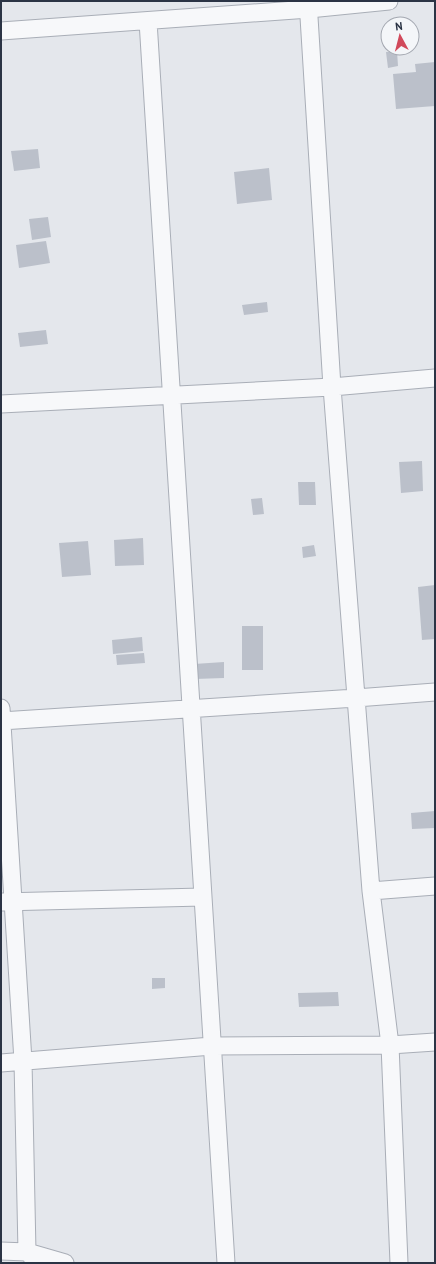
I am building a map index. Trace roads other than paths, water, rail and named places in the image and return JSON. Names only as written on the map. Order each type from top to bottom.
[{"type":"street","points":[[1,31],[148,21],[309,5],[389,1]]},
{"type":"street","points":[[309,5],[332,386],[371,891],[390,1045],[399,1263]]},
{"type":"street","points":[[148,21],[226,1263]]},
{"type":"street","points":[[1,404],[332,386],[435,378]]},
{"type":"street","points":[[33,1257],[23,1061],[7,902],[1,716],[191,709],[435,692]]},
{"type":"street","points":[[371,891],[435,886]]},
{"type":"street","points":[[7,902],[202,896]]},
{"type":"street","points":[[1,1063],[212,1046],[390,1045],[435,1042]]},
{"type":"street","points":[[1,1251],[65,1263]]}]
